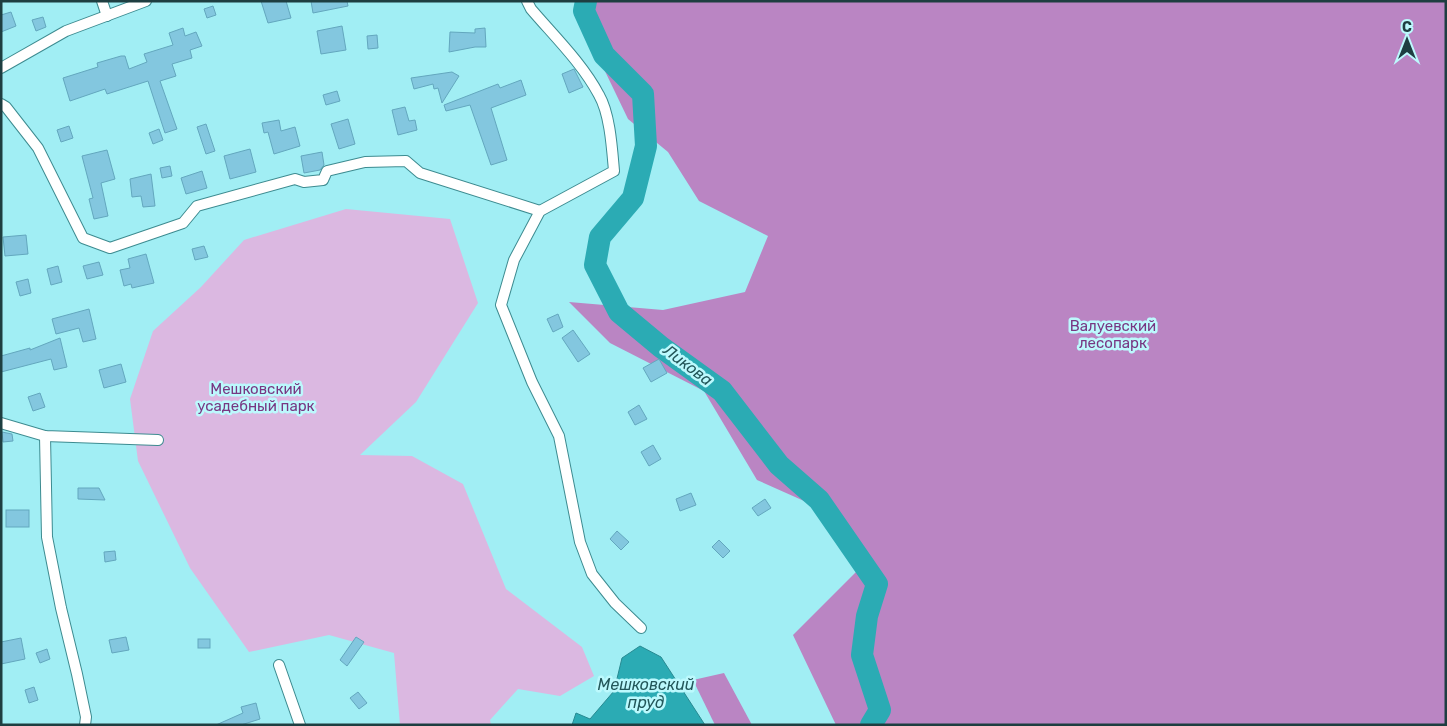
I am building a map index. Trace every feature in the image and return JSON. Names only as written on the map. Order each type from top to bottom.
[{"type":"street","points":[[102,1],[107,16]]},
{"type":"street","points":[[1,68],[66,31],[146,1]]},
{"type":"street","points":[[527,1],[600,96],[611,137],[614,171],[540,211],[514,260],[501,305],[532,382],[559,436],[580,542],[592,574],[615,603],[641,628]]},
{"type":"street","points":[[1,104],[38,148],[83,238],[110,248],[183,223],[197,206],[294,179],[304,182],[323,180],[327,171],[365,162],[406,161],[420,173],[540,211]]},
{"type":"street","points":[[1,423],[45,436],[158,440]]},
{"type":"street","points":[[45,436],[47,537],[79,683],[85,725]]},
{"type":"street","points":[[279,665],[300,725]]},
{"type":"green space","name":"Валуевский лесопарк","points":[[589,1],[1446,1],[1446,725],[836,725],[793,635],[867,561],[831,513],[757,480],[704,391],[610,343],[569,302],[663,310],[745,292],[768,236],[699,201],[668,152],[628,119],[577,13]]},
{"type":"green space","name":"Мешковский усадебный парк","points":[[346,209],[450,219],[478,303],[416,402],[360,455],[412,456],[463,484],[506,589],[582,647],[594,676],[560,696],[518,689],[490,720],[491,725],[400,725],[394,653],[329,635],[249,652],[190,568],[138,461],[130,399],[153,331],[201,287],[244,240]]},
{"type":"green space","points":[[724,673],[752,725],[715,725],[693,680]]},
{"type":"water","name":"Мешковский пруд","points":[[640,646],[661,657],[705,725],[572,725],[576,713],[590,719],[614,691],[622,658]]},
{"type":"building","points":[[261,1],[286,1],[291,18],[268,23]]},
{"type":"building","points":[[311,1],[347,1],[348,6],[313,13]]},
{"type":"building","points":[[213,6],[216,15],[207,18],[204,9]]},
{"type":"building","points":[[11,12],[16,26],[1,32],[1,15]]},
{"type":"building","points":[[43,17],[46,27],[36,31],[32,20]]},
{"type":"building","points":[[342,26],[346,50],[321,54],[317,31]]},
{"type":"building","points":[[183,28],[185,36],[196,32],[202,46],[190,50],[192,58],[172,64],[176,76],[160,81],[177,129],[165,133],[148,81],[107,94],[105,89],[70,101],[63,78],[98,67],[97,63],[121,56],[125,56],[129,69],[147,62],[144,54],[173,45],[169,33]]},
{"type":"building","points":[[485,28],[486,47],[449,52],[450,32],[475,33],[475,29]]},
{"type":"building","points":[[377,35],[378,48],[368,49],[367,36]]},
{"type":"building","points":[[574,69],[583,87],[569,93],[562,74]]},
{"type":"building","points":[[452,72],[459,76],[442,103],[438,88],[434,89],[433,84],[414,89],[411,78]]},
{"type":"building","points":[[521,80],[526,95],[491,108],[507,160],[491,165],[470,105],[446,111],[444,105],[498,84],[500,88]]},
{"type":"building","points":[[337,91],[340,101],[326,105],[323,95]]},
{"type":"building","points":[[405,107],[409,121],[415,120],[417,130],[398,135],[392,110]]},
{"type":"building","points":[[348,119],[355,144],[339,149],[331,124]]},
{"type":"building","points":[[279,120],[281,131],[295,127],[300,146],[274,154],[268,132],[264,133],[262,123]]},
{"type":"building","points":[[206,124],[215,151],[206,154],[197,127]]},
{"type":"building","points":[[69,126],[73,138],[61,142],[57,130]]},
{"type":"building","points":[[159,129],[163,140],[153,144],[149,133]]},
{"type":"building","points":[[250,149],[256,172],[230,179],[224,156]]},
{"type":"building","points":[[107,150],[115,179],[101,183],[108,216],[94,219],[89,199],[93,198],[82,156]]},
{"type":"building","points":[[322,152],[324,165],[320,170],[304,173],[301,156]]},
{"type":"building","points":[[170,166],[172,176],[162,178],[160,168]]},
{"type":"building","points":[[202,171],[207,188],[186,194],[181,178]]},
{"type":"building","points":[[151,174],[155,206],[143,207],[141,196],[132,197],[130,179]]},
{"type":"building","points":[[26,235],[28,254],[5,256],[3,237]]},
{"type":"building","points":[[204,246],[208,257],[195,260],[192,249]]},
{"type":"building","points":[[146,254],[154,283],[132,288],[131,284],[124,286],[120,270],[130,268],[128,259]]},
{"type":"building","points":[[99,262],[103,275],[87,279],[83,266]]},
{"type":"building","points":[[58,266],[62,282],[51,285],[47,269]]},
{"type":"building","points":[[28,279],[31,293],[20,296],[16,282]]},
{"type":"building","points":[[89,309],[96,339],[83,342],[79,328],[56,334],[52,319]]},
{"type":"building","points":[[558,314],[563,327],[553,332],[547,319]]},
{"type":"building","points":[[573,330],[590,354],[578,362],[562,338]]},
{"type":"building","points":[[60,338],[67,367],[54,370],[51,359],[1,372],[1,356],[30,348],[30,350]]},
{"type":"building","points":[[659,359],[667,373],[651,382],[643,368]]},
{"type":"building","points":[[121,364],[126,382],[104,388],[99,370]]},
{"type":"building","points":[[40,393],[45,407],[33,411],[28,397]]},
{"type":"building","points":[[639,405],[647,419],[635,425],[628,412]]},
{"type":"building","points":[[2,432],[12,434],[13,441],[3,442]]},
{"type":"building","points":[[653,445],[661,459],[649,466],[641,452]]},
{"type":"building","points":[[78,488],[99,488],[105,500],[78,499]]},
{"type":"building","points":[[691,493],[696,505],[680,511],[676,499]]},
{"type":"building","points":[[765,499],[771,508],[758,516],[752,508]]},
{"type":"building","points":[[6,510],[29,510],[29,527],[6,527]]},
{"type":"building","points":[[617,531],[629,542],[621,550],[610,539]]},
{"type":"building","points":[[719,540],[730,551],[723,558],[712,547]]},
{"type":"building","points":[[115,551],[116,560],[105,562],[104,552]]},
{"type":"building","points":[[126,637],[129,650],[112,653],[109,640]]},
{"type":"building","points":[[356,637],[364,642],[347,666],[340,660]]},
{"type":"building","points":[[21,638],[25,659],[1,664],[1,642]]},
{"type":"building","points":[[198,639],[210,639],[210,648],[198,648]]},
{"type":"building","points":[[47,649],[50,659],[40,663],[36,653]]},
{"type":"building","points":[[34,687],[38,700],[29,703],[25,690]]},
{"type":"building","points":[[358,692],[367,703],[359,709],[350,698]]},
{"type":"building","points":[[256,703],[260,719],[241,725],[216,725],[243,713],[241,707]]},
{"type":"waterway","name":"Ликова","points":[[586,1],[584,11],[604,55],[643,94],[646,146],[633,198],[600,237],[595,265],[619,312],[661,347],[722,391],[779,465],[819,500],[877,584],[867,616],[862,655],[880,710],[871,725]]}]
